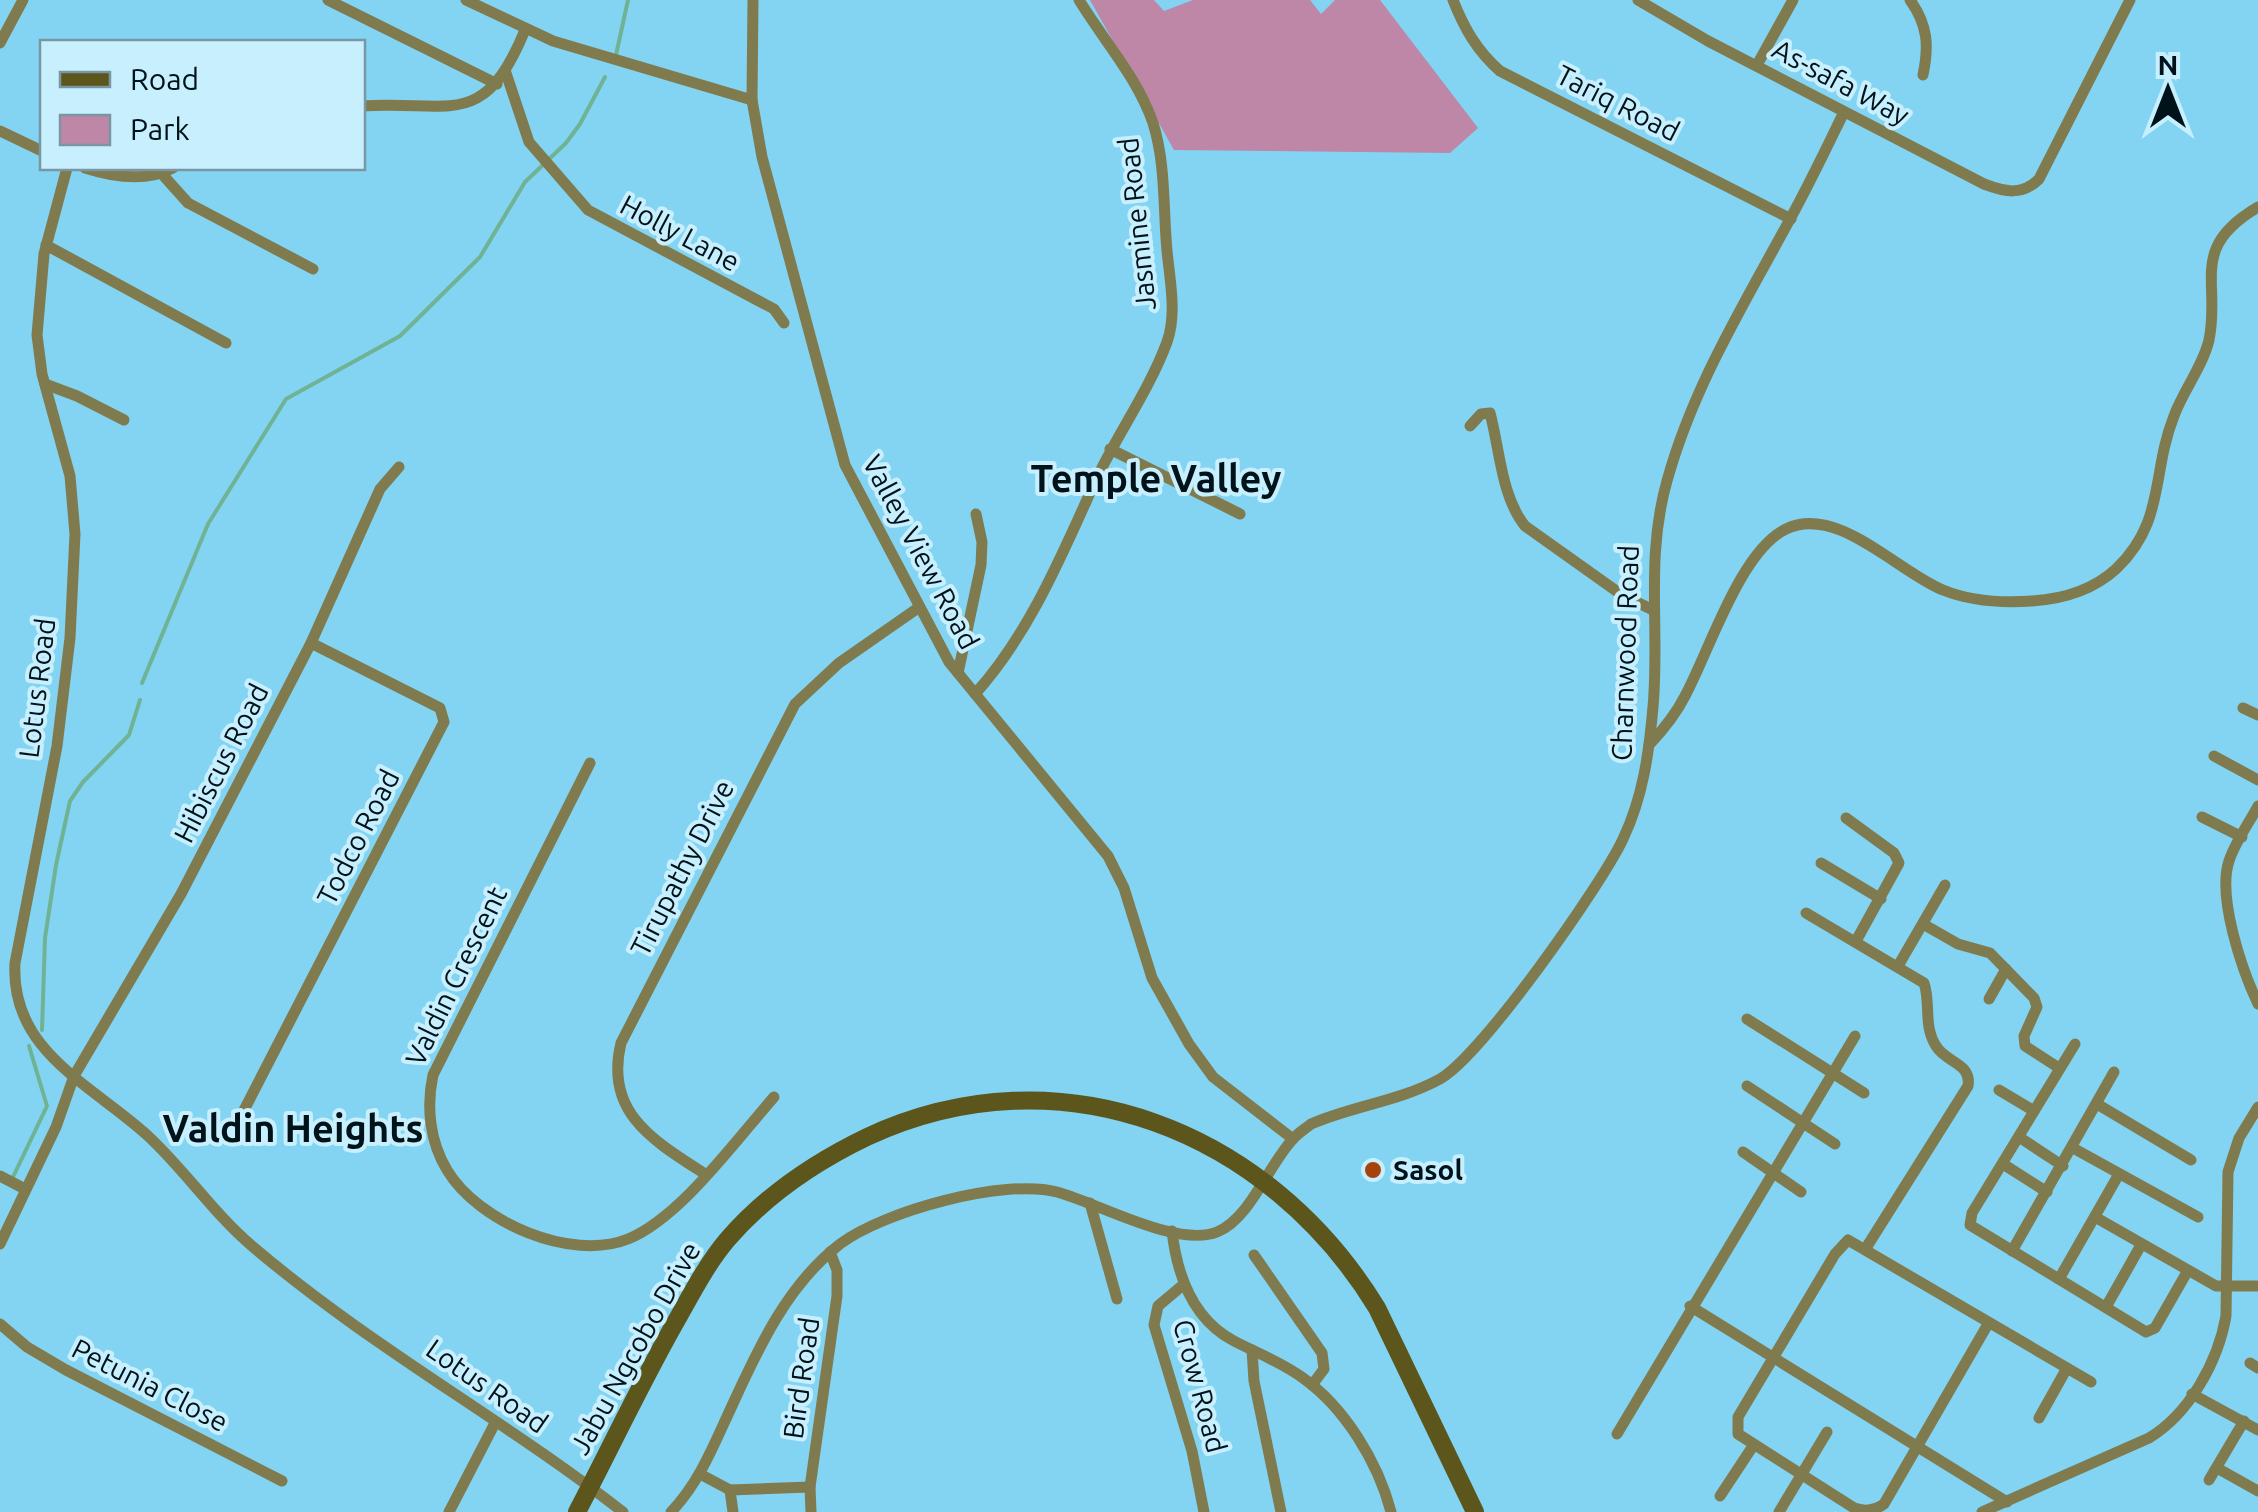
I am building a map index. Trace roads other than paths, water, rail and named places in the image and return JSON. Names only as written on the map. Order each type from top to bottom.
[{"type":"main road","name":"Jabu Ngcobo Drive","points":[[576,1512],[665,1340],[726,1242],[756,1210],[819,1162],[881,1131],[917,1118],[982,1104],[1048,1099],[1116,1110],[1177,1132],[1263,1182],[1313,1222],[1360,1278],[1397,1346],[1475,1512]]},
{"type":"street","points":[[0,43],[23,0]]},
{"type":"street","points":[[328,0],[497,84]]},
{"type":"street","points":[[466,0],[525,30],[592,54],[752,100]]},
{"type":"street","name":"Valley View Road","points":[[753,0],[752,100],[762,157],[837,444],[859,495],[918,608],[958,673],[1108,856],[1124,888],[1152,978],[1202,1065],[1235,1096],[1293,1139]]},
{"type":"street","name":"Jasmine Road","points":[[975,694],[1010,652],[1166,344],[1172,302],[1162,172],[1153,125],[1136,87],[1078,0]]},
{"type":"street","name":"Tariq Road","points":[[1453,0],[1471,39],[1484,58],[1500,71],[1790,219]]},
{"type":"street","name":"As-safa Way","points":[[1638,0],[1844,112],[1984,184],[2008,192],[2026,189],[2044,172],[2130,0]]},
{"type":"street","points":[[1756,65],[1793,0]]},
{"type":"street","points":[[1910,0],[1923,19],[1926,33],[1923,75]]},
{"type":"street","points":[[365,106],[439,109],[467,103],[497,84],[506,73],[525,30]]},
{"type":"street","name":"Holly Lane","points":[[506,73],[524,135],[550,169],[601,220],[774,309],[784,323]]},
{"type":"street","name":"Charnwood Road","points":[[671,1512],[700,1474],[770,1330],[796,1289],[830,1252],[856,1233],[902,1212],[1032,1188],[1172,1231],[1202,1236],[1222,1230],[1236,1218],[1293,1139],[1311,1124],[1432,1083],[1462,1061],[1500,1016],[1606,872],[1624,837],[1638,800],[1649,744],[1655,666],[1656,520],[1678,441],[1722,342],[1844,112]]},
{"type":"street","points":[[0,131],[40,150]]},
{"type":"street","name":"Lotus Road","points":[[66,170],[46,245],[37,335],[70,476],[74,578],[57,746],[15,964],[19,1010],[33,1035],[74,1076],[145,1133],[250,1244],[340,1315],[622,1512]]},
{"type":"street","points":[[94,170],[122,176],[168,171],[188,203],[313,269]]},
{"type":"street","points":[[1649,744],[1686,695],[1728,604],[1760,550],[1786,529],[1814,524],[1838,528],[1926,582],[1971,598],[2020,602],[2062,597],[2082,591],[2114,570],[2141,540],[2150,523],[2172,420],[2208,344],[2209,270],[2214,254],[2234,226],[2258,207]]},
{"type":"street","points":[[46,245],[226,343]]},
{"type":"street","points":[[46,384],[124,420]]},
{"type":"street","points":[[1470,426],[1484,412],[1490,414],[1508,492],[1525,526],[1622,595],[1653,610]]},
{"type":"street","points":[[1110,448],[1240,514]]},
{"type":"street","name":"Hibiscus Road","points":[[74,1076],[181,894],[311,642],[380,489],[400,467]]},
{"type":"street","points":[[958,673],[981,565],[982,542],[976,514]]},
{"type":"street","name":"Tirupathy Drive","points":[[705,1174],[665,1148],[632,1117],[618,1088],[616,1072],[621,1042],[795,704],[839,662],[918,608]]},
{"type":"street","name":"Todco Road","points":[[241,1116],[444,722],[440,708],[311,642]]},
{"type":"street","points":[[2243,708],[2258,716]]},
{"type":"street","points":[[2214,756],[2258,780]]},
{"type":"street","name":"Valdin Crescent","points":[[590,763],[440,1055],[430,1091],[433,1136],[448,1171],[476,1202],[529,1232],[580,1247],[613,1244],[648,1229],[668,1215],[774,1097]]},
{"type":"street","points":[[2258,806],[2230,858],[2226,888],[2236,937],[2258,1004]]},
{"type":"street","points":[[2202,817],[2242,837]]},
{"type":"street","points":[[1846,818],[1898,860],[1899,867],[1856,940]]},
{"type":"street","points":[[1821,863],[1881,898]]},
{"type":"street","points":[[1898,966],[1945,885]]},
{"type":"street","points":[[1806,913],[1924,983],[1932,1038],[1941,1053],[1966,1070],[1969,1082],[1866,1248]]},
{"type":"street","points":[[1923,924],[1958,944],[1984,950],[2034,998],[2037,1007],[2024,1036],[2024,1046],[2059,1068]]},
{"type":"street","points":[[1989,1000],[2006,969]]},
{"type":"street","points":[[1748,1019],[1864,1093]]},
{"type":"street","points":[[1617,1434],[1690,1306],[1855,1036]]},
{"type":"street","points":[[2076,1044],[1970,1220],[1973,1228],[2142,1331],[2152,1331],[2187,1272]]},
{"type":"street","points":[[2012,1251],[2114,1072]]},
{"type":"street","points":[[0,1244],[56,1127],[74,1076]]},
{"type":"street","points":[[1747,1086],[1835,1144]]},
{"type":"street","points":[[1998,1090],[2034,1112]]},
{"type":"street","points":[[2097,1104],[2191,1160]]},
{"type":"street","points":[[1982,1512],[2149,1438],[2176,1417],[2192,1394],[2223,1334],[2228,1172],[2239,1138],[2258,1108]]},
{"type":"street","points":[[2019,1137],[2063,1166]]},
{"type":"street","points":[[2073,1148],[2198,1217]]},
{"type":"street","points":[[1742,1152],[1801,1192]]},
{"type":"street","points":[[2003,1164],[2048,1192]]},
{"type":"street","points":[[2059,1279],[2118,1174]]},
{"type":"street","points":[[0,1176],[25,1189]]},
{"type":"street","points":[[1090,1203],[1117,1299]]},
{"type":"street","points":[[2094,1217],[2187,1272],[2227,1288],[2258,1286]]},
{"type":"street","points":[[1172,1231],[1183,1285],[1210,1324],[1312,1385],[1366,1450],[1391,1512]]},
{"type":"street","points":[[1988,1324],[1884,1504],[1870,1510],[1854,1508],[1738,1434],[1736,1424],[1773,1359],[1843,1242],[1852,1240],[2091,1382]]},
{"type":"street","points":[[2106,1307],[2141,1245]]},
{"type":"street","name":"Bird Road","points":[[811,1512],[810,1487],[837,1296],[837,1270],[830,1252]]},
{"type":"street","points":[[1254,1255],[1322,1353],[1324,1369],[1312,1385]]},
{"type":"street","name":"Crow Road","points":[[1183,1285],[1158,1306],[1154,1325],[1192,1450],[1204,1512]]},
{"type":"street","points":[[1690,1306],[2007,1502]]},
{"type":"street","name":"Petunia Close","points":[[0,1324],[27,1348],[66,1370],[282,1481]]},
{"type":"street","points":[[1252,1350],[1254,1382],[1281,1512]]},
{"type":"street","points":[[2039,1418],[2066,1368]]},
{"type":"street","points":[[2192,1394],[2258,1430]]},
{"type":"street","points":[[2210,1480],[2244,1421]]},
{"type":"street","points":[[449,1512],[495,1423]]},
{"type":"street","points":[[1779,1512],[1828,1432]]},
{"type":"street","points":[[1720,1496],[1753,1446]]},
{"type":"street","points":[[2216,1468],[2258,1491]]},
{"type":"street","points":[[700,1474],[730,1490],[810,1487]]},
{"type":"street","points":[[730,1490],[733,1512]]},
{"type":"waterway","points":[[616,55],[628,0]]},
{"type":"waterway","points":[[142,683],[208,524],[286,399],[400,336],[480,257],[525,182],[580,124],[605,77]]},
{"type":"waterway","points":[[42,1030],[45,938],[70,801],[129,735],[140,700]]},
{"type":"waterway","points":[[13,1177],[47,1106],[29,1046]]},
{"type":"place","name":"Sasol","points":[[1373,1170]]},
{"type":"district","name":"Temple Valley","points":[[1156,479]]},
{"type":"district","name":"Valdin Heights","points":[[293,1129]]}]
